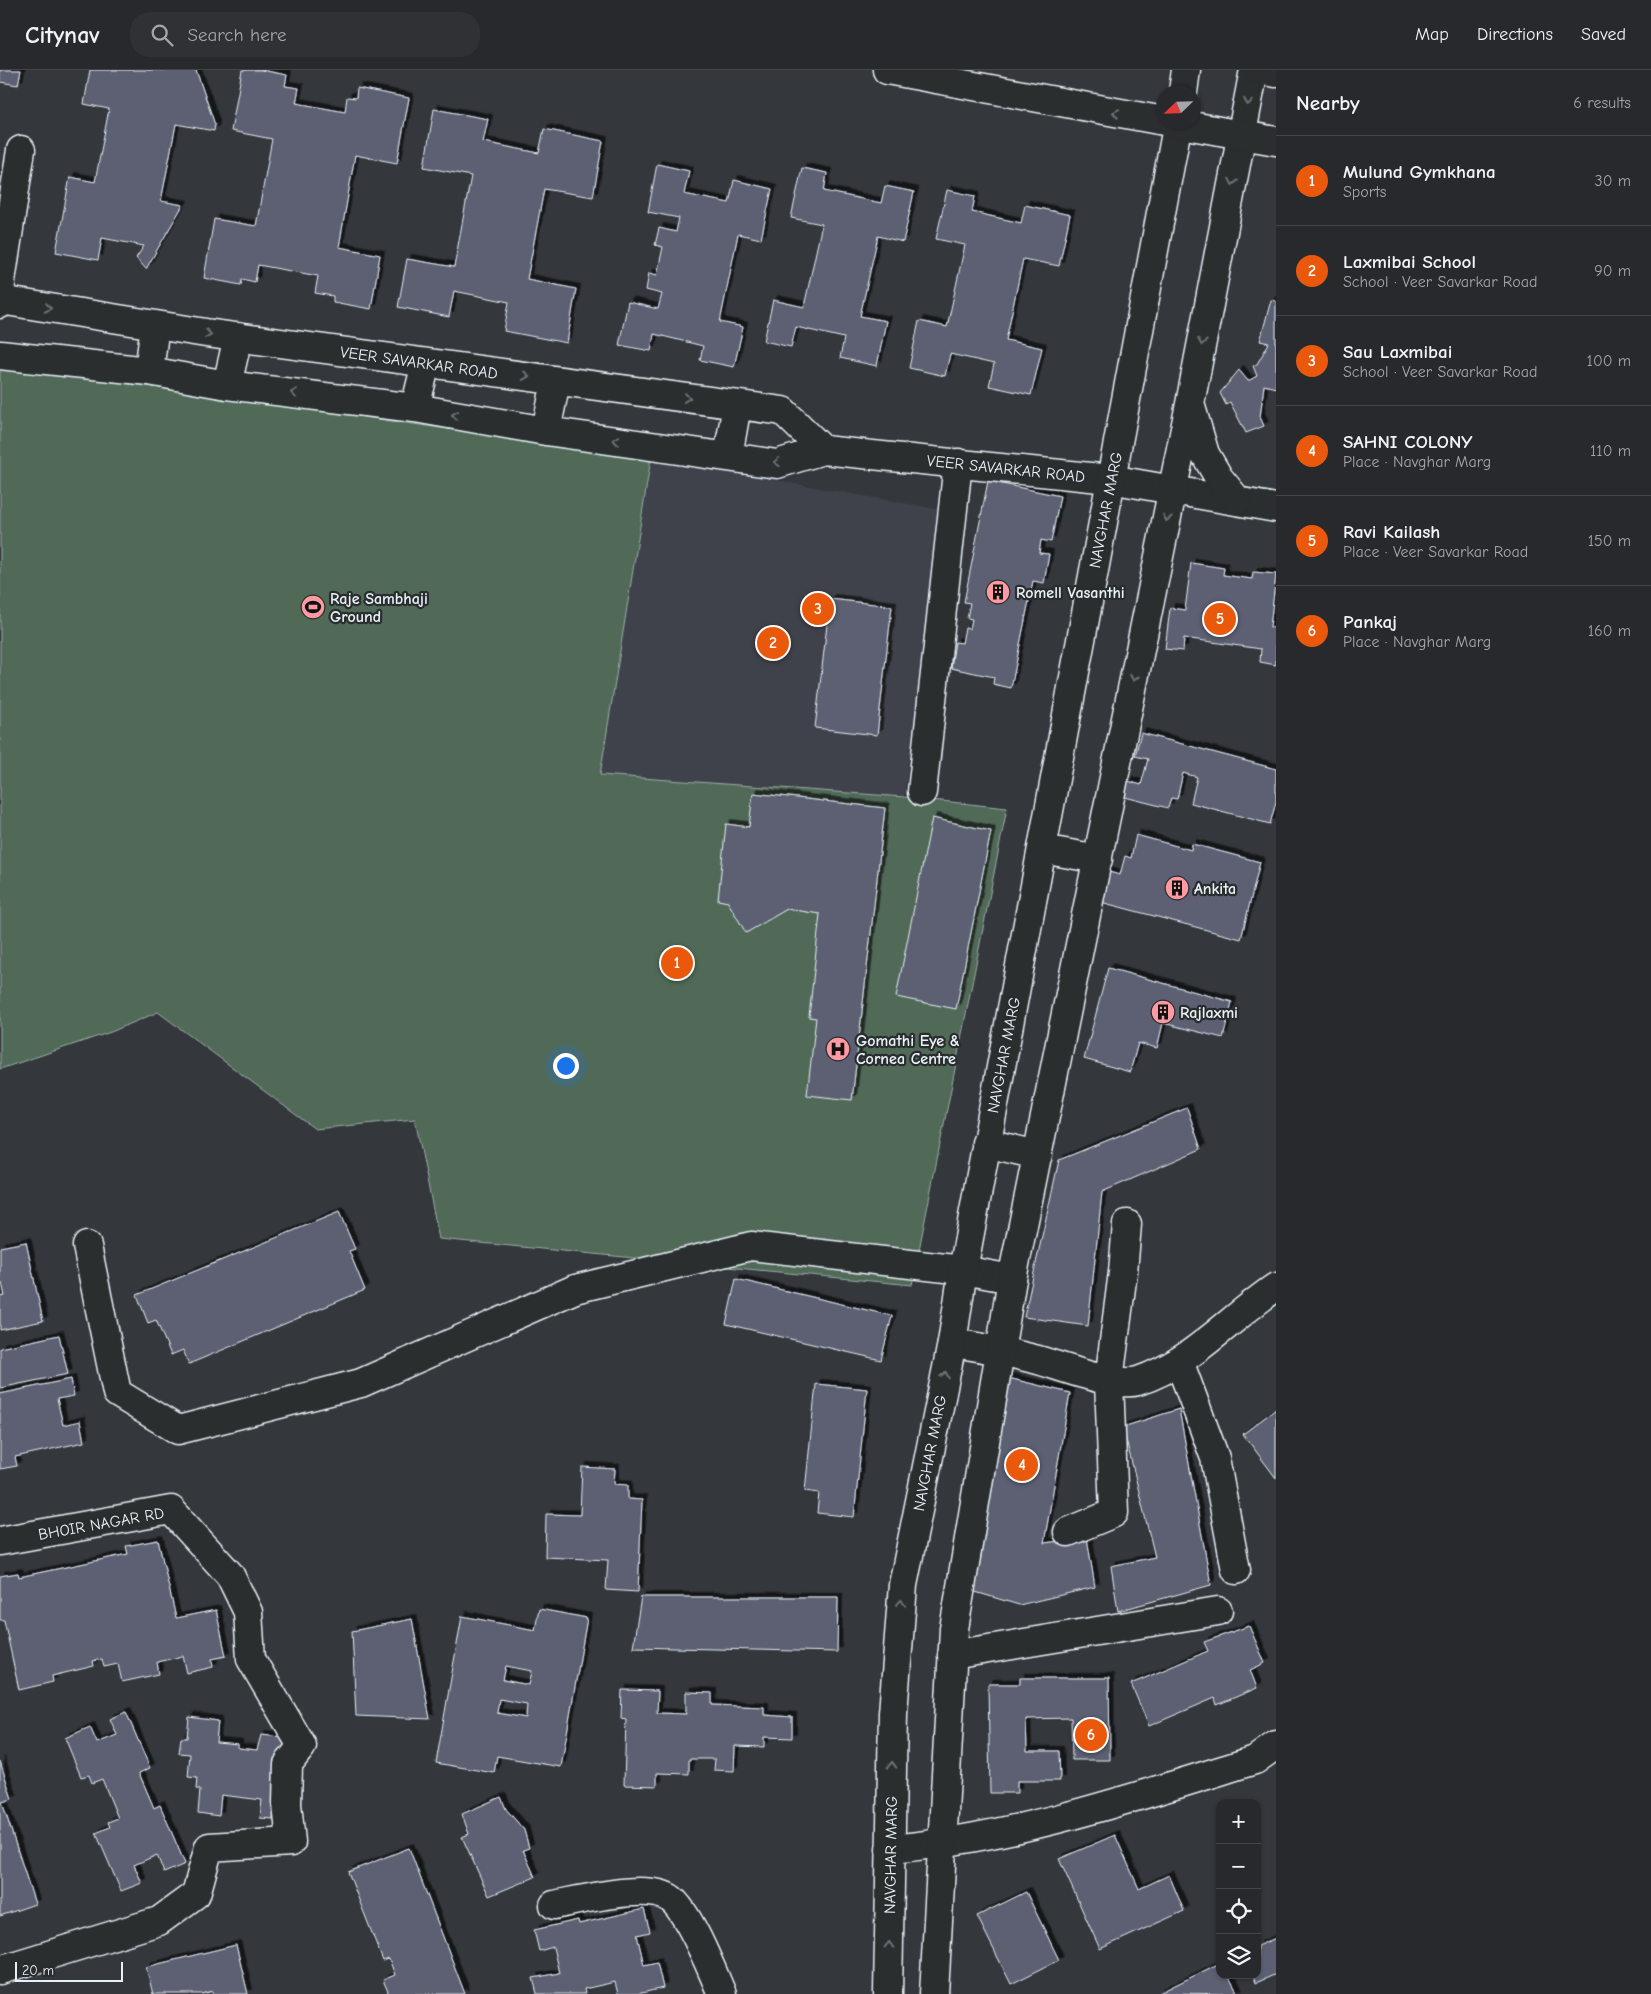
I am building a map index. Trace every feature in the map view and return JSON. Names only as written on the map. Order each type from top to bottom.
[{"type":"main road","points":[[887,70],[1156,120]]},
{"type":"main road","points":[[1184,85],[1186,70]]},
{"type":"main road","points":[[934,1994],[954,1628],[1012,1279],[1173,489],[1254,70]]},
{"type":"main road","points":[[1259,70],[1276,73]]},
{"type":"main road","points":[[1201,128],[1276,140]]},
{"type":"main road","name":"NAVGHAR MARG","points":[[888,1994],[893,1713],[903,1585],[952,1343],[963,1270],[1110,479],[1171,130]]},
{"type":"main road","points":[[0,304],[1,280],[21,150]]},
{"type":"main road","name":"VEER SAVARKAR ROAD","points":[[0,300],[238,337],[783,411],[824,450]]},
{"type":"main road","points":[[150,371],[155,325]]},
{"type":"main road","points":[[227,385],[238,337]]},
{"type":"main road","name":"VEER SAVARKAR ROAD","points":[[0,355],[150,371],[227,385],[415,408],[546,431],[777,464],[824,450],[1110,479],[1276,508]]},
{"type":"main road","points":[[415,408],[426,363]]},
{"type":"main road","points":[[546,431],[556,381]]},
{"type":"main road","points":[[1190,404],[1205,454],[1219,478],[1238,501]]},
{"type":"main road","points":[[728,456],[737,405]]},
{"type":"main road","points":[[922,792],[958,463]]},
{"type":"main road","points":[[1042,848],[1098,859]]},
{"type":"main road","points":[[986,1143],[1038,1155]]},
{"type":"main road","points":[[1068,1532],[1114,1513],[1109,1380],[1123,1272],[1127,1224]]},
{"type":"main road","points":[[87,1246],[117,1393],[178,1430],[360,1383],[575,1290],[751,1246],[963,1270],[1012,1279]]},
{"type":"main road","points":[[952,1343],[1001,1351],[1109,1380],[1136,1381],[1179,1361],[1255,1300],[1276,1287]]},
{"type":"main road","points":[[1179,1361],[1215,1458],[1236,1570]]},
{"type":"main road","name":"BHOIR NAGAR RD","points":[[0,1541],[171,1510],[230,1574],[248,1612],[251,1659],[302,1746],[288,1764],[287,1804],[291,1842],[209,1847],[196,1894],[159,1921],[0,1970]]},
{"type":"main road","points":[[952,1655],[1218,1611]]},
{"type":"main road","points":[[890,1849],[941,1844],[1096,1810],[1255,1760],[1276,1745]]},
{"type":"main road","points":[[554,1905],[637,1891],[671,1899],[685,1916],[722,1994]]},
{"type":"shaded area","points":[[651,458],[942,510],[904,797],[599,775]]},
{"type":"green space","points":[[0,365],[651,458],[600,775],[904,797],[1007,808],[912,1285],[439,1239],[415,1119],[315,1129],[158,1012],[111,1032],[0,1069]]},
{"type":"building","points":[[0,70],[21,70],[18,85],[0,82]]},
{"type":"building","points":[[90,70],[196,70],[215,125],[214,131],[176,124],[161,201],[183,205],[146,269],[136,258],[144,246],[102,238],[98,260],[56,252],[70,177],[95,182],[109,109],[84,104]]},
{"type":"building","points":[[242,70],[261,70],[287,75],[285,86],[299,88],[296,103],[345,112],[347,97],[356,98],[357,88],[409,98],[397,163],[355,155],[339,247],[380,255],[371,309],[333,302],[333,296],[315,293],[318,276],[258,265],[255,282],[242,279],[241,285],[204,278],[214,219],[256,226],[272,139],[231,131]]},
{"type":"building","points":[[434,109],[488,119],[483,142],[539,153],[544,129],[603,141],[593,197],[544,189],[527,279],[576,289],[567,343],[504,331],[509,302],[454,291],[449,317],[398,307],[407,259],[454,267],[471,176],[424,167]]},
{"type":"building","points":[[657,164],[689,171],[684,194],[729,203],[734,180],[772,189],[761,239],[738,234],[720,322],[743,327],[734,367],[700,360],[703,346],[654,334],[651,351],[619,345],[628,302],[658,309],[662,294],[646,290],[649,273],[657,275],[663,247],[655,245],[659,228],[676,232],[679,218],[648,212]]},
{"type":"building","points":[[802,168],[827,173],[824,191],[881,203],[885,186],[914,192],[903,242],[878,236],[860,316],[886,321],[877,366],[840,358],[844,338],[796,327],[791,347],[764,341],[773,300],[804,307],[822,224],[791,218]]},
{"type":"building","points":[[947,190],[975,196],[972,212],[1021,223],[1025,205],[1070,215],[1059,266],[1023,259],[1006,340],[1042,348],[1031,395],[989,386],[994,364],[950,354],[945,376],[909,368],[919,321],[947,327],[965,245],[936,239]]},
{"type":"building","points":[[1271,300],[1276,301],[1276,388],[1264,385],[1260,417],[1264,426],[1246,433],[1230,402],[1226,405],[1220,393],[1239,370],[1248,381],[1257,376],[1253,366],[1257,364],[1269,343],[1260,341]]},
{"type":"building","name":"Romell Vasanthi","points":[[988,481],[1060,496],[1051,542],[1041,540],[1039,553],[1049,554],[1044,583],[1033,581],[1011,688],[993,684],[994,677],[951,668],[955,642],[962,643],[965,628],[970,629],[972,619],[967,618],[970,603],[964,602]]},
{"type":"building","points":[[1191,563],[1224,568],[1223,575],[1252,579],[1253,572],[1276,574],[1270,627],[1276,628],[1276,665],[1260,662],[1261,649],[1184,638],[1183,651],[1165,649],[1170,608],[1185,610]]},
{"type":"building","points":[[830,599],[892,606],[877,735],[815,728]]},
{"type":"building","points":[[1141,733],[1276,769],[1276,802],[1270,824],[1191,803],[1197,777],[1183,773],[1177,799],[1171,798],[1168,808],[1125,797],[1128,781],[1141,785],[1148,759],[1135,756]]},
{"type":"building","points":[[753,793],[885,808],[852,1100],[807,1095],[816,1018],[809,1017],[820,914],[787,909],[746,933],[728,902],[718,900],[726,824],[749,827]]},
{"type":"building","points":[[932,818],[991,831],[956,1009],[896,997]]},
{"type":"building","name":"Ankita","points":[[1136,835],[1191,850],[1192,844],[1260,862],[1241,939],[1097,901],[1105,871],[1120,875],[1125,856],[1131,858]]},
{"type":"building","name":"Rajlaxmi","points":[[1108,968],[1232,1002],[1223,1038],[1163,1023],[1157,1048],[1138,1043],[1130,1072],[1084,1059]]},
{"type":"building","points":[[1187,1108],[1201,1149],[1102,1192],[1088,1326],[1024,1317],[1059,1160]]},
{"type":"building","points":[[339,1212],[355,1249],[349,1251],[365,1290],[189,1364],[183,1350],[171,1355],[156,1320],[148,1323],[137,1295]]},
{"type":"building","points":[[26,1242],[43,1321],[0,1330],[0,1297],[5,1296],[2,1283],[0,1284],[0,1247]]},
{"type":"building","points":[[736,1279],[892,1316],[881,1360],[726,1324]]},
{"type":"building","points":[[59,1335],[68,1374],[0,1388],[0,1348]]},
{"type":"building","points":[[1004,1377],[1070,1393],[1044,1543],[1087,1538],[1095,1587],[1019,1605],[962,1588]]},
{"type":"building","points":[[71,1379],[74,1396],[57,1399],[63,1425],[80,1421],[84,1442],[15,1457],[17,1466],[0,1469],[0,1394]]},
{"type":"building","points":[[816,1384],[867,1389],[854,1517],[817,1513],[819,1493],[805,1491]]},
{"type":"building","points":[[1179,1409],[1211,1585],[1118,1611],[1111,1566],[1155,1557],[1123,1427]]},
{"type":"building","points":[[1276,1409],[1276,1478],[1243,1434]]},
{"type":"building","points":[[582,1467],[615,1469],[614,1484],[628,1485],[628,1499],[642,1500],[638,1592],[606,1590],[608,1560],[545,1557],[546,1514],[580,1515]]},
{"type":"building","points":[[158,1540],[176,1618],[216,1610],[226,1656],[212,1659],[213,1667],[187,1673],[183,1656],[157,1662],[159,1674],[122,1682],[118,1664],[104,1667],[102,1659],[93,1661],[94,1666],[52,1676],[53,1682],[19,1690],[4,1620],[0,1620],[0,1576],[18,1573],[19,1577],[128,1554],[126,1546]]},
{"type":"building","points":[[641,1597],[838,1597],[837,1652],[633,1647]]},
{"type":"building","points":[[539,1609],[587,1618],[561,1767],[497,1756],[494,1773],[436,1763],[462,1616],[535,1630]],"holes":[[[506,1666],[532,1671],[529,1685],[503,1680]],[[499,1699],[527,1704],[526,1718],[497,1713]]]},
{"type":"building","points":[[412,1619],[430,1719],[356,1716],[352,1631]]},
{"type":"building","points":[[1249,1626],[1265,1663],[1250,1670],[1257,1688],[1217,1705],[1215,1698],[1149,1726],[1131,1684],[1208,1651],[1204,1642]]},
{"type":"building","points":[[1020,1678],[1109,1678],[1110,1760],[1072,1760],[1071,1718],[1026,1719],[1027,1751],[1059,1751],[1060,1781],[1017,1781],[1017,1793],[990,1793],[988,1684],[1020,1684]]},
{"type":"building","points":[[622,1690],[658,1691],[657,1713],[686,1714],[686,1692],[712,1693],[712,1705],[764,1707],[764,1715],[792,1717],[792,1738],[764,1737],[764,1747],[735,1746],[734,1771],[714,1770],[715,1759],[689,1759],[689,1774],[657,1773],[657,1786],[624,1785],[626,1719],[621,1718]]},
{"type":"building","points":[[126,1712],[150,1768],[139,1773],[154,1808],[160,1805],[185,1864],[164,1873],[157,1855],[134,1865],[142,1883],[121,1891],[96,1833],[110,1827],[108,1822],[118,1818],[102,1779],[92,1783],[89,1775],[81,1777],[65,1738],[90,1727],[97,1743],[117,1735],[110,1719]]},
{"type":"building","points":[[189,1717],[218,1721],[216,1742],[238,1744],[238,1748],[257,1750],[261,1735],[290,1738],[288,1749],[281,1749],[273,1819],[260,1818],[262,1800],[221,1795],[219,1816],[198,1813],[200,1790],[196,1789],[197,1778],[188,1777],[190,1754],[179,1753],[181,1738],[187,1738]]},
{"type":"building","points":[[0,1761],[12,1799],[2,1802],[35,1904],[0,1916]]},
{"type":"building","points":[[501,1797],[506,1809],[524,1830],[529,1848],[523,1850],[535,1877],[489,1896],[462,1837],[469,1834],[462,1814]]},
{"type":"building","points":[[1115,1835],[1139,1889],[1169,1875],[1184,1911],[1100,1949],[1059,1859]]},
{"type":"building","points":[[409,1848],[465,1994],[389,1994],[383,1980],[395,1975],[389,1959],[383,1961],[348,1872]]},
{"type":"building","points":[[1026,1892],[1059,1960],[1011,1984],[977,1916]]},
{"type":"building","points":[[644,1909],[650,1932],[637,1935],[644,1965],[657,1962],[663,1988],[637,1994],[618,1994],[615,1982],[584,1989],[585,1994],[537,1994],[533,1978],[559,1973],[553,1947],[539,1951],[534,1930],[578,1920],[579,1924]]},
{"type":"building","points":[[1276,1938],[1276,1974],[1256,1983],[1254,1979],[1261,1979],[1261,1944]]},
{"type":"building","points":[[236,1945],[248,1994],[213,1994],[213,1991],[202,1994],[153,1994],[146,1967]]},
{"type":"building","points":[[1216,1965],[1216,1979],[1230,1979],[1238,1994],[1159,1993]]},
{"type":"place","name":"Romell Vasanthi","points":[[998,592]]},
{"type":"place","name":"Raje Sambhaji Ground","points":[[313,607]]},
{"type":"place","name":"Sau Laxmibai","points":[[818,609]]},
{"type":"place","name":"Ravi Kailash","points":[[1220,619]]},
{"type":"place","name":"Laxmibai School","points":[[773,643]]},
{"type":"place","name":"Ankita","points":[[1177,888]]},
{"type":"place","name":"Mulund Gymkhana","points":[[677,963]]},
{"type":"place","name":"Rajlaxmi","points":[[1163,1012]]},
{"type":"place","name":"Gomathi Eye & Cornea Centre","points":[[838,1049]]},
{"type":"place","name":"SAHNI COLONY","points":[[1022,1465]]},
{"type":"place","name":"Pankaj","points":[[1091,1735]]}]
